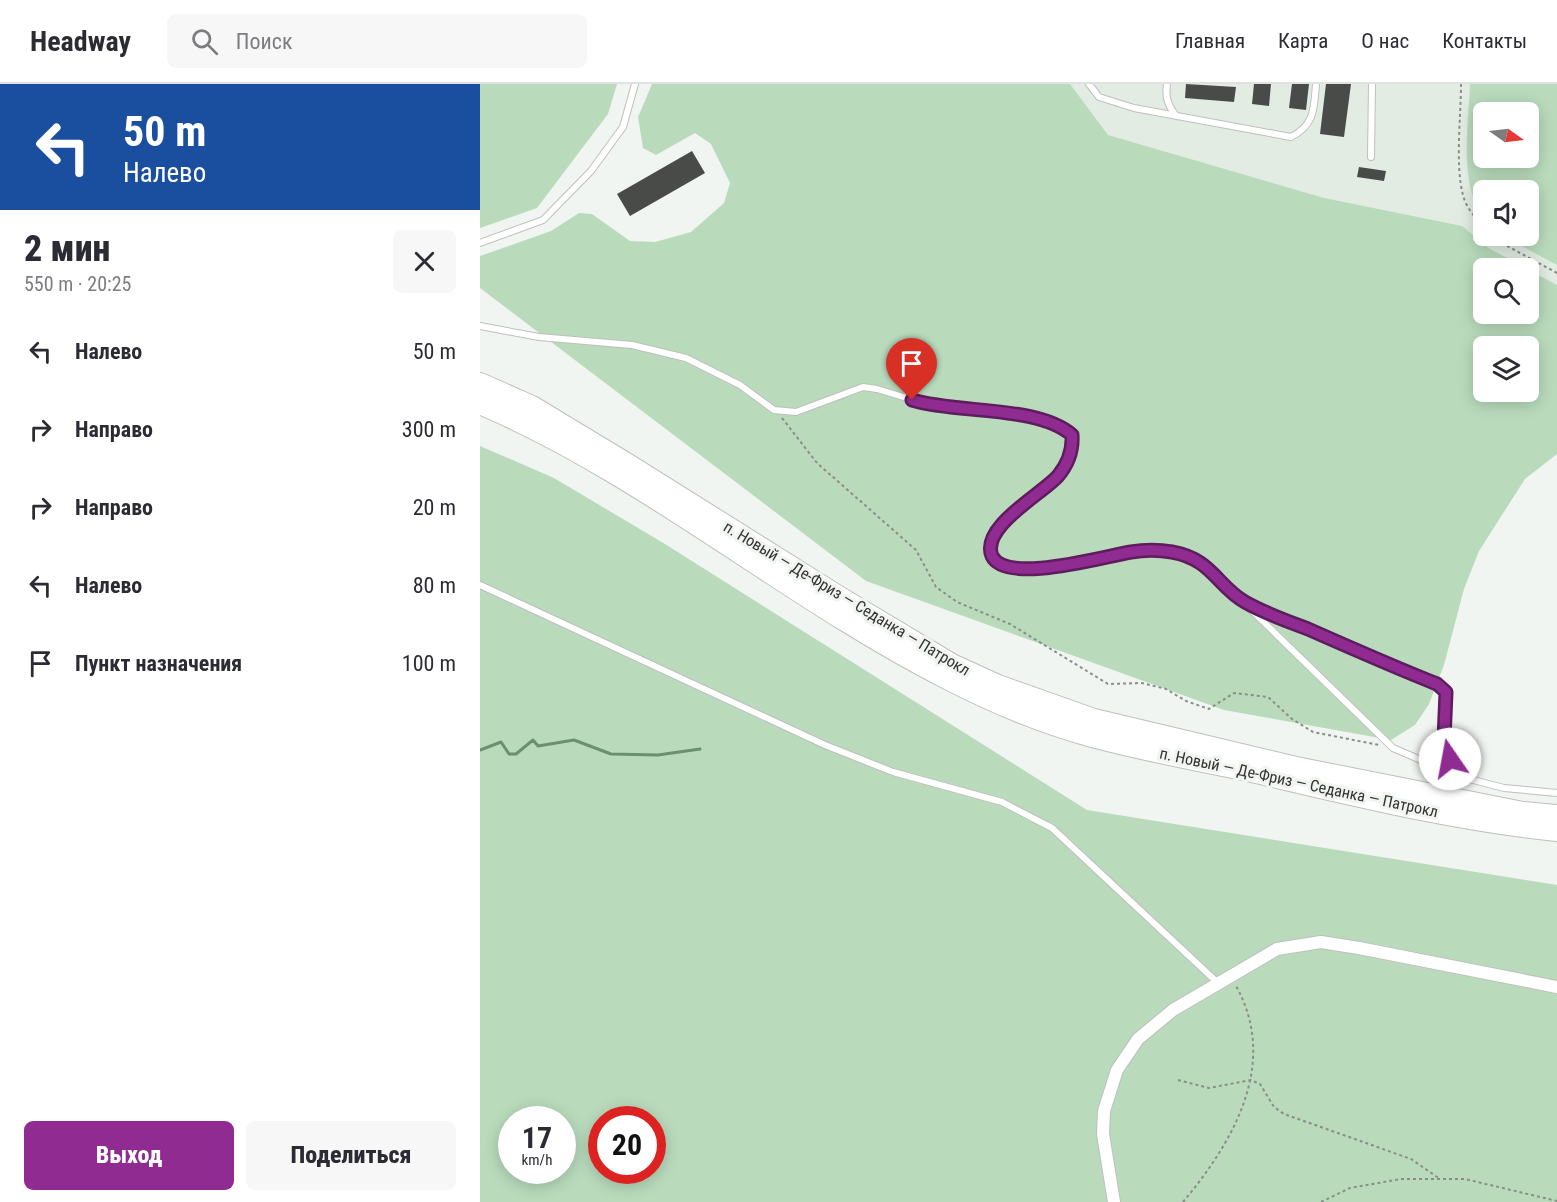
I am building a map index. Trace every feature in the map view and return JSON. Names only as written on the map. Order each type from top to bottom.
[{"type":"highway","name":"п. Новый — Де-Фриз — Седанка — Патрокл","points":[[480,383],[532,406],[840,597],[952,664],[998,685],[1094,719],[1286,764],[1522,812],[1557,815]]},
{"type":"highway","name":"п. Новый — Де-Фриз — Седанка — Патрокл","points":[[480,404],[526,423],[622,478],[832,613],[944,678],[989,700],[1088,736],[1473,819],[1557,831]]},
{"type":"street","points":[[1114,1202],[1103,1134],[1104,1111],[1117,1070],[1138,1039],[1173,1010],[1277,949],[1321,942],[1557,987]]},
{"type":"lane","points":[[480,243],[543,220],[591,171],[622,127],[635,84]]},
{"type":"lane","points":[[1089,84],[1099,97],[1111,102],[1291,137],[1303,131],[1310,121],[1316,84]]},
{"type":"lane","points":[[1167,84],[1168,104],[1176,116]]},
{"type":"lane","points":[[1371,158],[1372,84]]},
{"type":"lane","points":[[480,326],[539,337],[632,345],[686,358],[740,385],[774,410],[796,412],[862,387],[877,388],[930,405],[1031,417],[1060,424],[1072,435],[1073,450],[1059,475],[1004,521],[993,536],[990,547],[999,564],[1017,569],[1036,568],[1134,552],[1172,552],[1202,562],[1393,748],[1458,776],[1504,788],[1557,793]]},
{"type":"lane","points":[[480,585],[825,745],[893,772],[1002,802],[1025,812],[1052,828],[1218,983]]},
{"type":"lane","points":[[1244,602],[1437,684],[1446,692],[1444,740],[1458,776]]},
{"type":"path","points":[[1461,84],[1460,174],[1463,196],[1473,214]]},
{"type":"path","points":[[1506,246],[1557,273]]},
{"type":"path","points":[[774,410],[817,463],[916,550],[936,587],[957,602],[1010,624],[1108,684],[1142,683],[1166,689],[1186,701],[1209,709],[1234,693],[1268,697],[1292,719],[1313,732],[1393,748]]},
{"type":"path","points":[[1183,1202],[1234,1127],[1251,1080],[1255,1052],[1253,1025],[1246,1002],[1230,976]]},
{"type":"path","points":[[1178,1080],[1209,1088],[1251,1080],[1260,1084],[1274,1107],[1284,1114],[1411,1159],[1440,1179]]},
{"type":"path","points":[[1321,1202],[1350,1188],[1401,1179],[1465,1179],[1557,1201]]},
{"type":"shaded area","points":[[1063,84],[1557,84],[1557,366],[1534,324],[1539,324],[1539,258],[1473,258],[1473,264],[1109,145]]},
{"type":"green space","points":[[480,84],[617,84],[608,114],[537,208],[480,228]]},
{"type":"green space","points":[[652,84],[1070,84],[1108,135],[1324,198],[1462,226],[1473,235],[1473,246],[1486,246],[1508,258],[1473,258],[1473,324],[1539,324],[1539,275],[1557,285],[1557,454],[1525,479],[1479,551],[1464,589],[1444,665],[1429,704],[1415,725],[1391,740],[1224,710],[866,581],[480,288],[480,256],[551,231],[579,213],[592,214],[630,241],[655,242],[691,232],[724,203],[730,183],[711,144],[695,133],[656,155],[643,148],[638,117]]},
{"type":"green space","points":[[1470,84],[1557,84],[1557,265],[1522,246],[1539,246],[1539,180],[1473,180],[1473,196],[1468,170],[1467,134]]},
{"type":"green space","points":[[480,446],[554,478],[665,544],[1087,810],[1557,885],[1557,1202],[480,1202]]},
{"type":"building","points":[[1186,84],[1236,87],[1234,102],[1185,98]]},
{"type":"building","points":[[1254,84],[1271,84],[1269,106],[1252,104]]},
{"type":"building","points":[[1292,84],[1309,84],[1306,110],[1289,108]]},
{"type":"building","points":[[1326,84],[1351,84],[1344,137],[1320,134]]},
{"type":"building","points":[[692,151],[705,173],[630,216],[617,194]]},
{"type":"building","points":[[1359,167],[1386,171],[1384,181],[1357,177]]},
{"type":"waterway","points":[[480,750],[501,742],[509,754],[516,754],[533,740],[538,746],[574,740],[611,754],[658,755],[700,749]]},
{"type":"route","points":[[912,400],[930,405],[1031,417],[1060,424],[1072,435],[1073,450],[1059,475],[1004,521],[993,536],[990,547],[999,564],[1017,569],[1036,568],[1134,552],[1172,552],[1202,562],[1244,602],[1437,684],[1446,692],[1444,740],[1450,759]]}]
